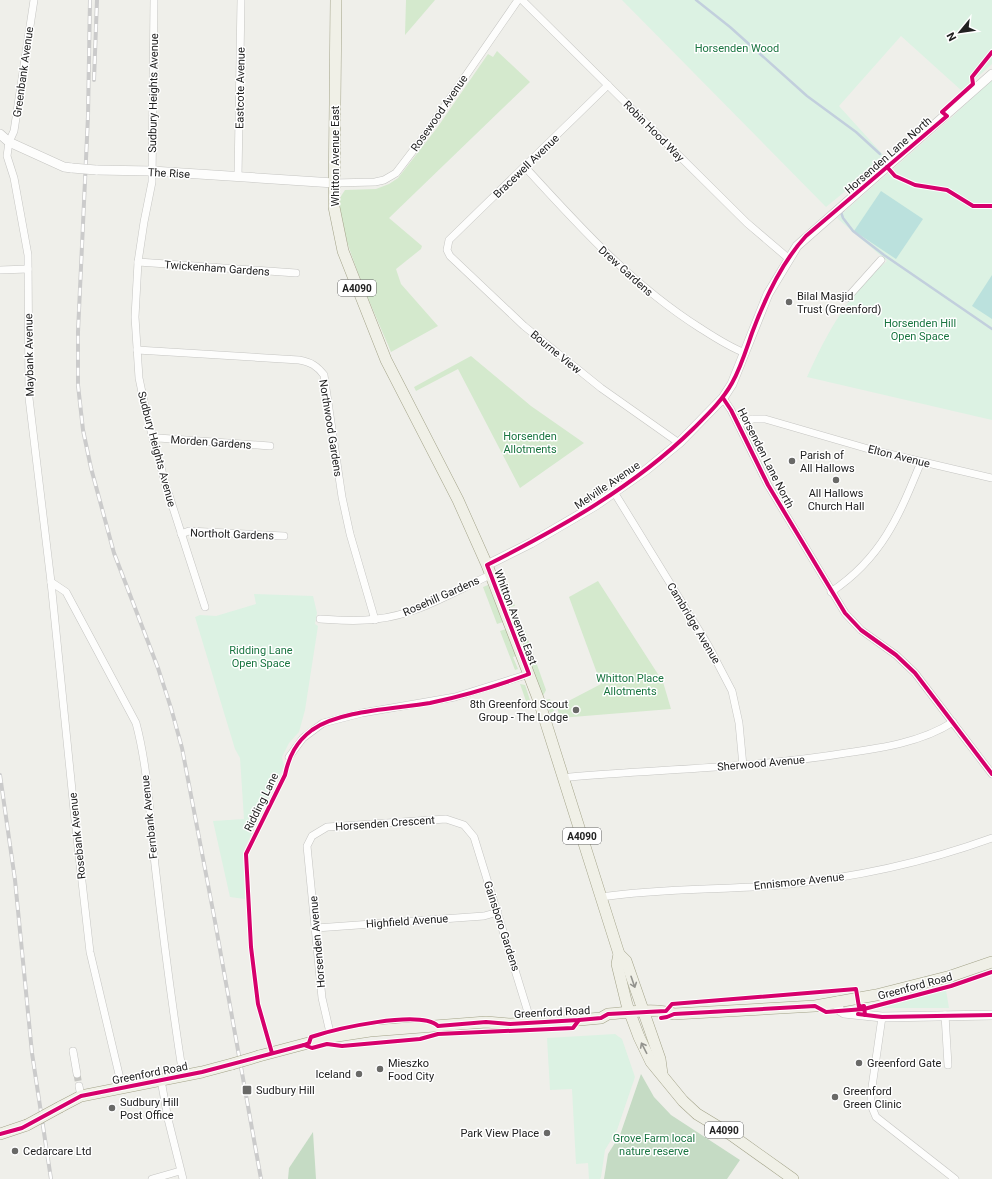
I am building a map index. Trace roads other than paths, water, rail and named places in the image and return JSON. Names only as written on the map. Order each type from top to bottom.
[{"type":"main road","name":"Whitton Avenue East","points":[[336,0],[334,207],[343,251],[386,360],[458,500],[489,570],[529,674],[565,779],[619,954],[626,961],[645,1015]]},
{"type":"main road","name":"Whitton Avenue East","points":[[619,954],[617,964],[631,1016]]},
{"type":"main road","name":"Greenford Road","points":[[0,1134],[10,1132],[27,1125],[60,1107],[80,1091],[122,1087],[183,1076],[331,1037],[370,1031],[465,1025],[472,1022],[531,1022],[601,1018],[609,1021],[666,1011],[674,1014],[815,1006],[876,995],[951,976],[992,962]]},
{"type":"main road","name":"A4090","points":[[645,1015],[660,1059],[662,1074]]},
{"type":"main road","name":"A4090","points":[[631,1016],[651,1062],[683,1101],[697,1114],[735,1138],[793,1179]]},
{"type":"street","name":"Greenbank Avenue","points":[[9,142],[14,131],[34,0]]},
{"type":"street","name":"Sudbury Heights Avenue","points":[[154,0],[152,172],[138,262],[135,317],[139,378],[153,440],[181,534],[205,607]]},
{"type":"street","name":"Eastcote Avenue","points":[[238,177],[241,0]]},
{"type":"street","name":"Rosewood Avenue","points":[[334,183],[375,182],[384,180],[396,174],[518,0]]},
{"type":"street","name":"Robin Hood Way","points":[[522,0],[747,224],[788,258]]},
{"type":"street","name":"Horsenden Lane North","points":[[992,74],[906,152],[806,236],[788,258],[768,294],[732,384],[723,398],[727,402],[738,423],[768,485],[831,592],[851,621],[900,658],[915,673],[992,774]]},
{"type":"street","name":"Bracewell Avenue","points":[[447,247],[449,240],[608,85]]},
{"type":"street","points":[[0,134],[9,142]]},
{"type":"street","name":"The Rise","points":[[9,142],[64,167],[334,183]]},
{"type":"street","name":"Maybank Avenue","points":[[9,142],[7,156],[25,235],[28,269],[29,398],[51,582]]},
{"type":"street","name":"Drew Gardens","points":[[525,167],[595,242],[630,276],[679,315],[745,353]]},
{"type":"street","name":"Bourne View","points":[[447,247],[450,256],[524,326],[601,388],[679,443]]},
{"type":"street","points":[[847,298],[882,260]]},
{"type":"street","name":"Twickenham Gardens","points":[[138,262],[296,273]]},
{"type":"street","points":[[0,270],[28,269]]},
{"type":"street","name":"Northwood Gardens","points":[[137,350],[299,360],[310,362],[318,368],[324,375],[342,497],[350,534],[376,620]]},
{"type":"street","name":"Melville Avenue","points":[[489,570],[566,523],[646,470],[679,443],[723,398]]},
{"type":"street","name":"Elton Avenue","points":[[738,423],[753,418],[765,419],[921,462],[992,478]]},
{"type":"street","name":"Morden Gardens","points":[[153,440],[158,438],[270,446]]},
{"type":"street","points":[[831,592],[865,563],[890,532],[902,509],[921,462]]},
{"type":"street","name":"Cambridge Avenue","points":[[614,492],[708,645],[732,691],[739,723],[743,766]]},
{"type":"street","name":"Northolt Gardens","points":[[181,534],[189,531],[284,536]]},
{"type":"street","name":"Rosehill Gardens","points":[[320,619],[376,620],[399,615],[424,606],[489,570]]},
{"type":"street","name":"Fernbank Avenue","points":[[51,582],[66,592],[136,723],[140,737],[169,981],[183,1076]]},
{"type":"street","name":"Rosebank Avenue","points":[[51,582],[90,952],[122,1087]]},
{"type":"street","points":[[289,757],[303,738],[323,724],[362,713],[455,697],[529,674]]},
{"type":"street","name":"Sherwood Avenue","points":[[565,779],[570,777],[606,774],[743,766],[818,758],[883,748],[917,738],[953,722]]},
{"type":"street","name":"Horsenden Crescent","points":[[307,846],[312,836],[327,827],[446,819],[464,825],[469,831]]},
{"type":"street","name":"Gainsboro Gardens","points":[[469,831],[474,837],[531,1022]]},
{"type":"street","name":"Ennismore Avenue","points":[[601,897],[815,881],[887,869],[936,857],[992,838]]},
{"type":"street","name":"Horsenden Avenue","points":[[307,846],[322,998],[331,1037]]},
{"type":"street","name":"Highfield Avenue","points":[[316,928],[484,916],[498,912]]},
{"type":"street","points":[[838,1001],[839,1010],[844,1013],[882,1017],[992,1015]]},
{"type":"street","points":[[945,1015],[948,1065]]},
{"type":"street","points":[[882,1017],[871,1094],[872,1110],[876,1117],[955,1179]]},
{"type":"street","points":[[73,1051],[77,1074]]},
{"type":"street","points":[[161,1080],[168,1119],[183,1179]]},
{"type":"street","points":[[152,1179],[180,1171]]},
{"type":"waterway","points":[[696,0],[730,27],[807,96],[856,132],[880,154]]},
{"type":"waterway","points":[[843,211],[841,212],[843,218],[853,231],[884,255],[992,329]]},
{"type":"tunnel","points":[[77,1074],[79,1086]]},
{"type":"railway","points":[[90,0],[88,116],[78,332],[78,385],[83,430],[91,468],[114,553],[158,668],[182,748],[261,1179]]},
{"type":"railway","points":[[94,80],[97,0]]},
{"type":"railway","points":[[0,775],[15,880],[32,1053],[51,1179]]},
{"type":"place","name":"Bilal Masjid Trust (Greenford)","points":[[789,302]]},
{"type":"place","name":"Parish of All Hallows","points":[[792,461]]},
{"type":"place","name":"All Hallows Church Hall","points":[[836,480]]},
{"type":"place","name":"8th Greenford Scout Group - The Lodge","points":[[576,710]]},
{"type":"place","name":"Greenford Gate","points":[[859,1063]]},
{"type":"place","name":"Mieszko Food City","points":[[380,1069]]},
{"type":"place","name":"Iceland","points":[[359,1074]]},
{"type":"place","name":"Sudbury Hill","points":[[247,1090]]},
{"type":"place","name":"Greenford Green Clinic","points":[[835,1097]]},
{"type":"place","name":"Sudbury Hill Post Office","points":[[112,1108]]},
{"type":"place","name":"Park View Place","points":[[547,1133]]},
{"type":"place","name":"Cedarcare Ltd","points":[[15,1151]]},
{"type":"park label","name":"Horsenden Wood","points":[[737,48]]},
{"type":"park label","name":"Horsenden Hill Open Space","points":[[920,329]]},
{"type":"park label","name":"Horsenden Allotments","points":[[530,442]]},
{"type":"park label","name":"Ridding Lane Open Space","points":[[261,656]]},
{"type":"park label","name":"Whitton Place Allotments","points":[[630,684]]},
{"type":"park label","name":"Grove Farm local nature reserve","points":[[654,1144]]}]
